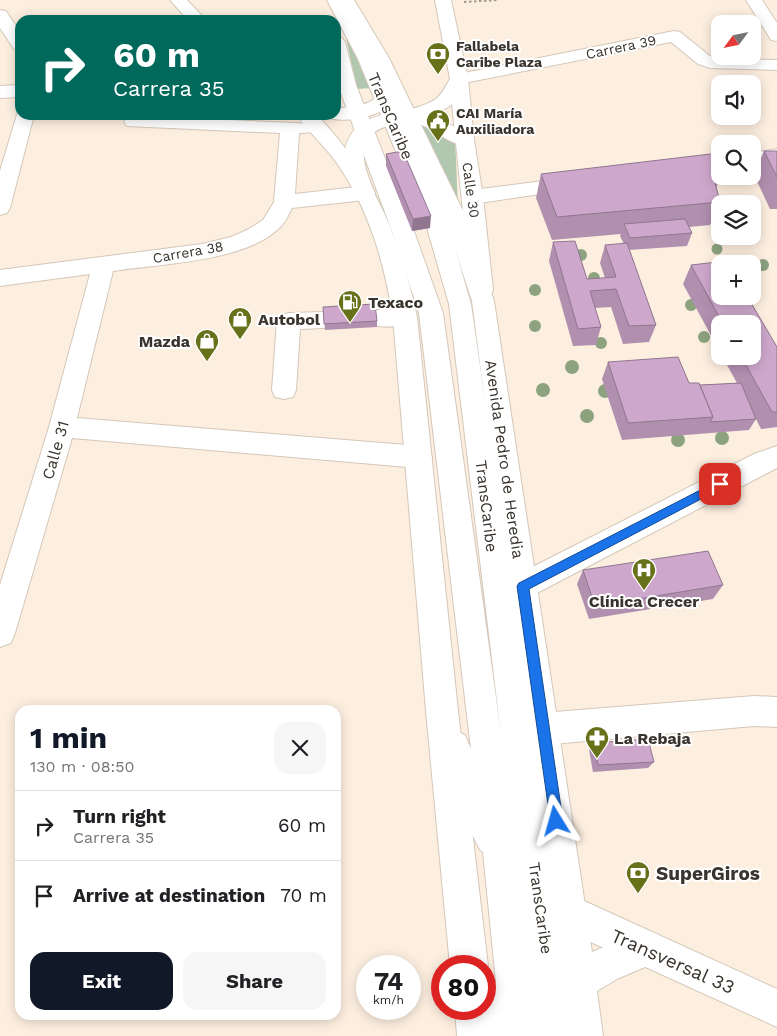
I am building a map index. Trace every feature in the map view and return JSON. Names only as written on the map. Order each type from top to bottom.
[{"type":"main road","points":[[178,0],[193,15]]},
{"type":"main road","points":[[324,0],[329,15]]},
{"type":"main road","name":"TransCaribe","points":[[335,0],[394,106],[447,254],[460,304],[552,919],[558,1036]]},
{"type":"main road","name":"Avenida Pedro de Heredia","points":[[346,0],[367,34],[394,106],[456,219],[483,301],[542,729],[552,919],[576,983],[584,1036]]},
{"type":"main road","points":[[754,0],[777,36]]},
{"type":"main road","name":"Calle 30","points":[[444,2],[458,79],[483,301]]},
{"type":"main road","points":[[0,15],[15,38]]},
{"type":"main road","name":"Carrera 39","points":[[458,79],[674,36],[704,60],[716,64],[777,65]]},
{"type":"main road","name":"TransCaribe","points":[[341,64],[346,85],[404,234],[431,313],[524,1036]]},
{"type":"main road","points":[[341,115],[361,121],[394,106],[419,113],[450,96],[458,79]]},
{"type":"main road","points":[[0,92],[15,91]]},
{"type":"main road","points":[[394,106],[432,122],[464,140]]},
{"type":"main road","points":[[0,208],[24,120]]},
{"type":"main road","points":[[311,120],[339,150],[381,224],[389,247],[405,317],[442,711],[468,955]]},
{"type":"main road","points":[[361,121],[354,164],[365,193]]},
{"type":"main road","points":[[134,122],[320,129]]},
{"type":"main road","name":"Carrera 38","points":[[0,278],[168,256],[242,242],[270,226],[280,212],[284,202],[290,128]]},
{"type":"main road","points":[[761,158],[777,156]]},
{"type":"main road","points":[[472,197],[594,180]]},
{"type":"main road","points":[[284,202],[365,193]]},
{"type":"main road","name":"Calle 31","points":[[0,633],[62,427],[103,265]]},
{"type":"main road","points":[[376,318],[405,317]]},
{"type":"main road","points":[[284,390],[289,321],[324,320]]},
{"type":"main road","points":[[62,427],[419,457]]},
{"type":"main road","points":[[523,586],[777,456]]},
{"type":"main road","name":"Transversal 33","points":[[442,711],[476,809],[501,854],[552,919],[646,948],[777,1008]]},
{"type":"main road","points":[[542,729],[734,713],[777,712]]},
{"type":"main road","points":[[490,1036],[495,1022],[552,919]]},
{"type":"main road","points":[[576,983],[604,966],[646,948]]},
{"type":"main road","points":[[475,1020],[476,1036]]},
{"type":"path","points":[[444,2],[498,0]]},
{"type":"green space","points":[[344,28],[372,88],[357,89]]},
{"type":"green space","points":[[420,126],[455,136],[458,207]]},
{"type":"building","points":[[403,151],[431,216],[413,219],[386,154]]},
{"type":"building","points":[[764,151],[777,151],[777,177]]},
{"type":"building","points":[[711,154],[711,185],[716,185],[718,195],[711,195],[711,203],[557,217],[541,174]]},
{"type":"building","points":[[685,219],[692,233],[630,238],[624,224]]},
{"type":"building","points":[[575,241],[587,279],[616,277],[605,245],[627,243],[656,325],[629,326],[616,289],[590,291],[601,327],[578,329],[553,242]]},
{"type":"building","points":[[711,263],[711,302],[691,265]]},
{"type":"building","points":[[375,304],[377,321],[324,324],[323,307]]},
{"type":"building","points":[[713,305],[752,305],[758,315],[718,315]]},
{"type":"building","points":[[761,320],[777,347],[777,412],[772,412],[746,365],[761,365]]},
{"type":"building","points":[[678,357],[689,383],[699,383],[713,417],[628,423],[608,362]]},
{"type":"building","points":[[741,383],[756,419],[710,422],[713,417],[700,385]]},
{"type":"building","points":[[708,551],[723,585],[595,606],[583,570]]},
{"type":"building","points":[[648,739],[654,762],[598,765],[594,743]]},
{"type":"place","name":"Fallabela Caribe Plaza","points":[[438,75]]},
{"type":"place","name":"CAI María Auxiliadora","points":[[438,142]]},
{"type":"place","name":"Texaco","points":[[350,323]]},
{"type":"place","name":"Autobol","points":[[240,340]]},
{"type":"place","name":"Mazda","points":[[207,362]]},
{"type":"place","name":"Clínica Crecer","points":[[644,591]]},
{"type":"place","name":"La Rebaja","points":[[597,759]]},
{"type":"place","name":"SuperGiros","points":[[638,894]]},
{"type":"route","points":[[556,821],[523,586],[720,484]]}]
